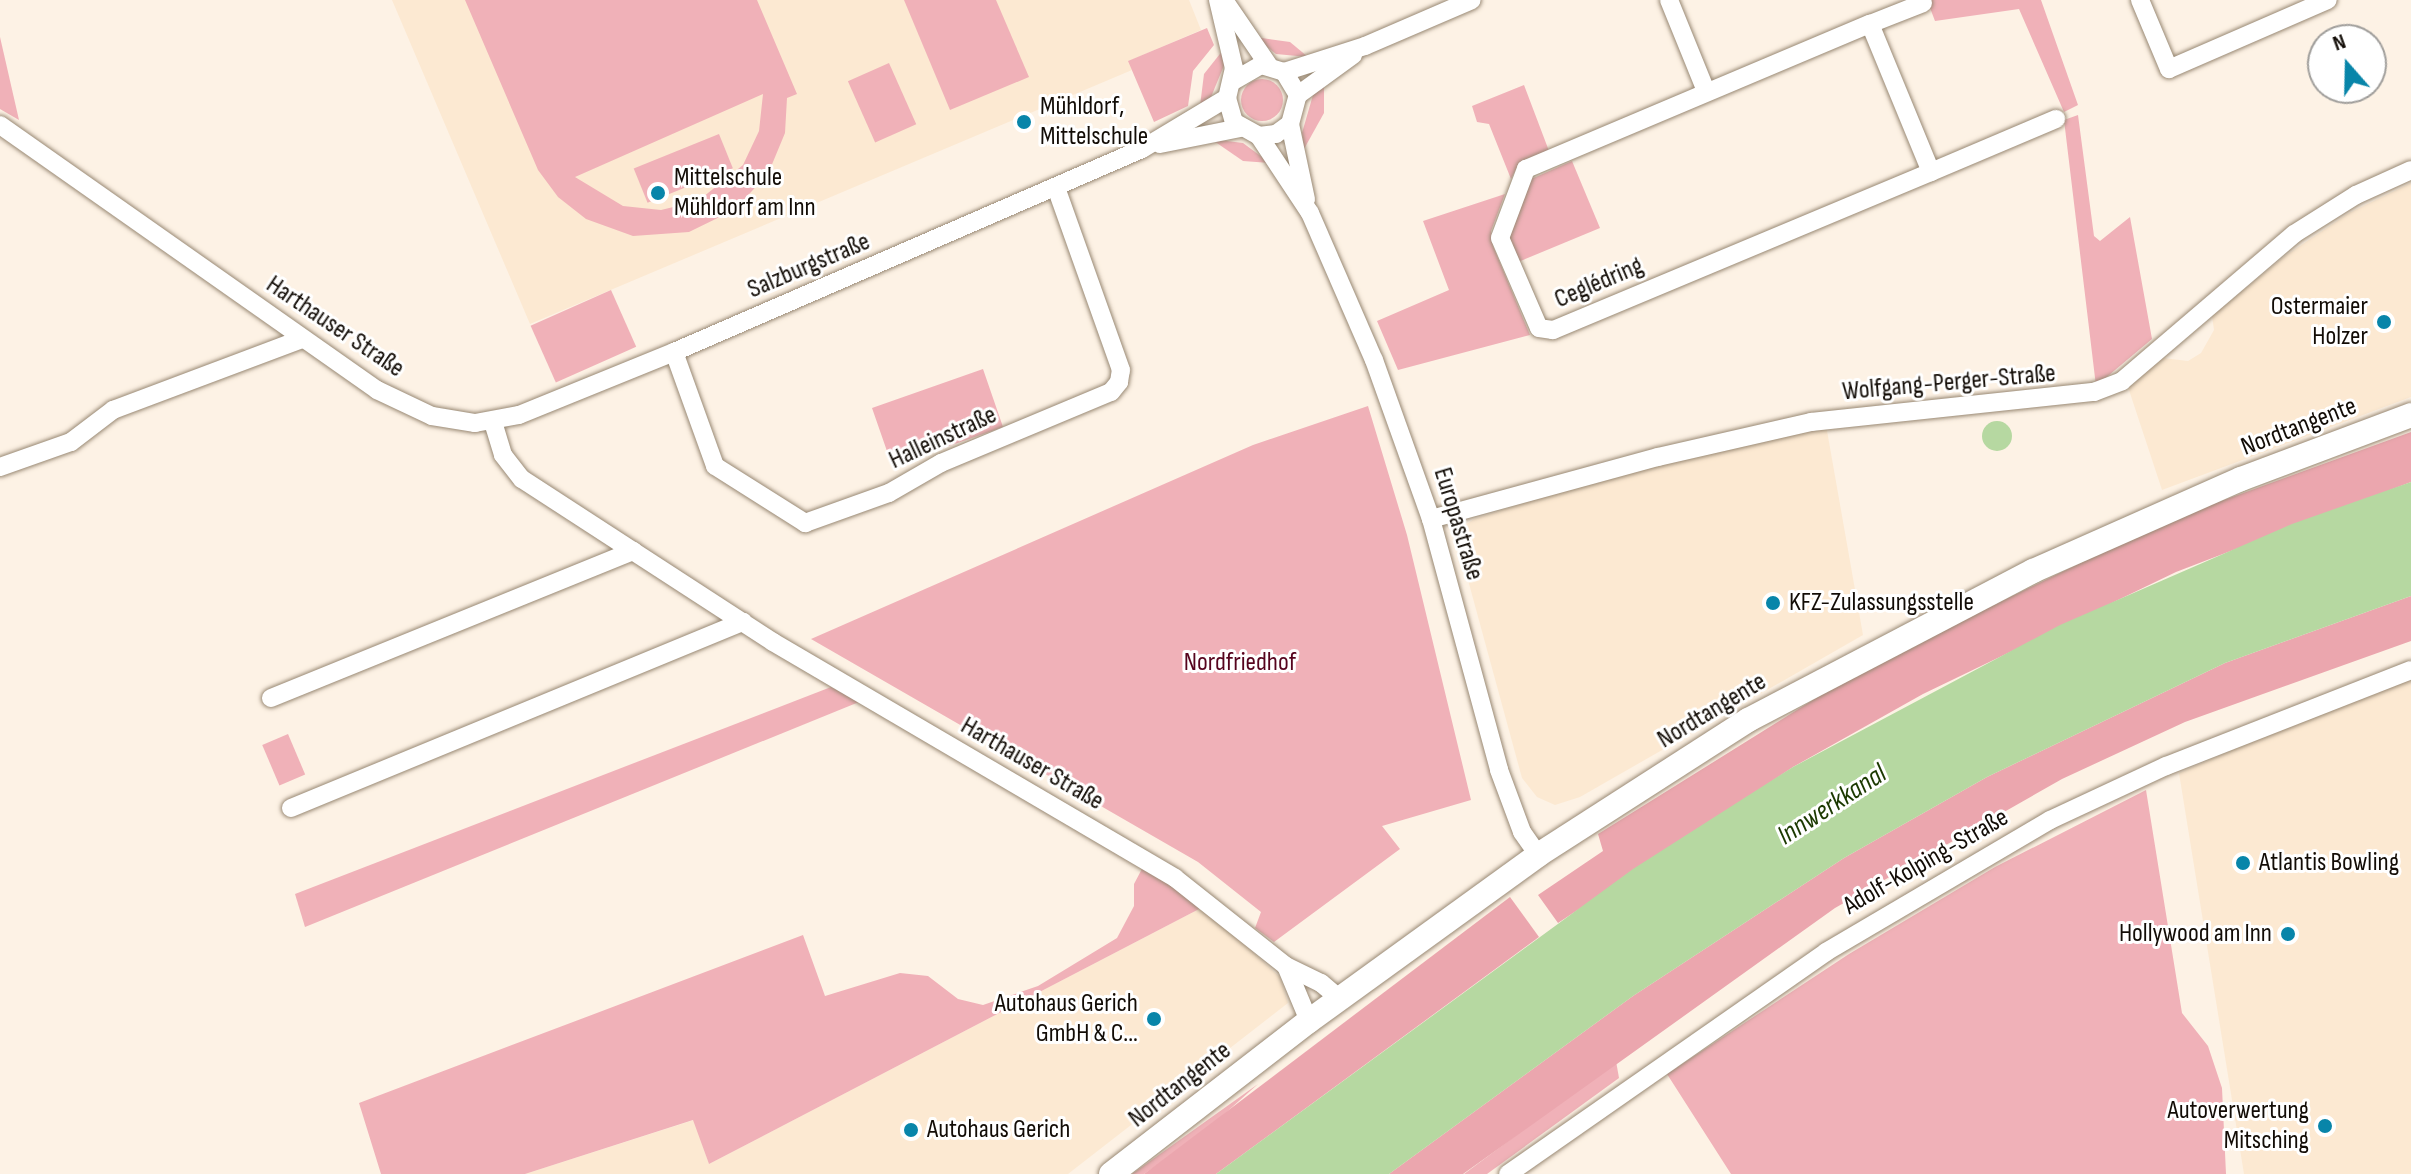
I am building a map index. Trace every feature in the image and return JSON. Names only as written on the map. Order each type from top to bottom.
[{"type":"main road","name":"Nordtangente","points":[[1111,1174],[1339,998],[1538,855],[1748,720],[1991,592],[2176,506],[2411,415]]},
{"type":"street","points":[[1218,0],[1230,90],[1240,128],[1259,136],[1276,134],[1290,124],[1298,95],[1365,46]]},
{"type":"street","points":[[1224,0],[1298,95]]},
{"type":"street","points":[[1230,90],[1245,70],[1276,69],[1365,46],[1472,0]]},
{"type":"street","points":[[1669,0],[1706,91]]},
{"type":"street","points":[[2140,0],[2169,69],[2328,0]]},
{"type":"street","name":"Ceglédring","points":[[1923,3],[1706,91],[1522,175],[1500,238],[1539,328],[1553,330],[2056,119]]},
{"type":"street","points":[[1870,24],[1931,172]]},
{"type":"street","name":"Salzburgstraße","points":[[493,422],[674,352],[1142,149],[1230,90]]},
{"type":"street","name":"Europastraße","points":[[1290,124],[1310,213]]},
{"type":"street","name":"Salzburgstraße","points":[[1142,149],[1240,128]]},
{"type":"street","name":"Harthauser Straße","points":[[4,133],[377,390],[423,412],[454,421],[493,422],[503,455],[522,479],[743,622],[1175,878],[1286,966],[1321,983],[1339,998]]},
{"type":"street","name":"Europastraße","points":[[1259,136],[1310,213],[1374,360],[1431,519],[1499,770],[1522,832],[1538,855]]},
{"type":"street","name":"Wolfgang-Perger-Straße","points":[[1431,519],[1667,455],[1811,422],[2094,392],[2122,381],[2294,234],[2356,195],[2411,170]]},
{"type":"street","name":"Halleinstraße","points":[[674,352],[715,466],[805,523],[889,493],[941,463],[1111,392],[1119,382],[1121,370],[1056,187]]},
{"type":"street","points":[[0,467],[71,442],[113,410],[302,339]]},
{"type":"street","points":[[271,698],[633,551]]},
{"type":"street","points":[[291,808],[743,622]]},
{"type":"street","name":"Adolf-Kolping-Straße","points":[[1508,1174],[1826,952],[2050,820],[2205,750],[2411,670]]},
{"type":"street","name":"Harthauser Straße","points":[[1286,966],[1309,1021]]},
{"type":"shaded area","name":"Mittelschule Mühldorf am Inn","points":[[392,0],[1189,0],[1201,30],[1129,61],[1132,70],[530,324]]},
{"type":"shaded area","points":[[2411,183],[2411,397],[2162,490],[2127,384],[2163,358],[2188,361],[2201,353],[2214,330],[2212,316],[2285,256],[2349,213]]},
{"type":"shaded area","points":[[1826,425],[1863,635],[1580,797],[1555,805],[1537,797],[1522,778],[1459,547],[1461,528],[1474,519],[1603,478]]},
{"type":"shaded area","points":[[2411,432],[2411,482],[2176,572],[1923,694],[1793,767],[1558,923],[1538,895],[1603,851],[1598,834],[1821,695],[1932,635],[2169,520]]},
{"type":"shaded area","points":[[2411,596],[2411,641],[2185,722],[2062,779],[1835,908],[1463,1174],[1389,1174],[1633,996],[1844,858],[1987,777],[2225,663]]},
{"type":"shaded area","points":[[2411,680],[2411,1174],[2244,1174],[2179,773],[2328,709]]},
{"type":"shaded area","points":[[1510,897],[1539,937],[1216,1174],[1144,1174]]},
{"type":"shaded area","points":[[1203,907],[1280,977],[1288,1003],[1068,1174],[525,1174],[694,1120],[709,1164]]},
{"type":"green space","points":[[465,0],[757,0],[797,94],[787,98],[785,133],[768,174],[734,210],[689,232],[633,236],[586,219],[558,197],[538,170]],"holes":[[[763,94],[759,131],[743,165],[698,201],[661,210],[623,206],[575,177]]]},
{"type":"green space","points":[[904,0],[996,0],[1029,77],[950,110]]},
{"type":"green space","points":[[1927,0],[2041,0],[2078,105],[2064,112],[2019,9],[1935,21]]},
{"type":"green space","points":[[1207,28],[1214,45],[1193,71],[1188,106],[1154,122],[1128,61]]},
{"type":"green space","points":[[0,37],[19,120],[0,109]]},
{"type":"green space","points":[[1255,37],[1290,42],[1308,57],[1276,54]]},
{"type":"green space","points":[[1223,50],[1225,63],[1211,97],[1200,106],[1204,74]]},
{"type":"green space","points":[[889,63],[916,124],[875,143],[848,81]]},
{"type":"green space","points":[[1262,79],[1277,85],[1283,100],[1277,115],[1262,121],[1247,115],[1241,100],[1247,85]]},
{"type":"green space","points":[[1324,85],[1324,113],[1304,149],[1302,133],[1313,95]]},
{"type":"green space","points":[[1524,85],[1549,151],[1517,167],[1511,179],[1489,124],[1477,122],[1472,106]]},
{"type":"green space","points":[[2078,115],[2094,236],[2100,241],[2130,217],[2152,339],[2096,386],[2064,120]]},
{"type":"green space","points":[[719,134],[733,168],[648,203],[634,168]]},
{"type":"green space","points":[[1211,139],[1243,143],[1270,163],[1243,161]]},
{"type":"green space","points":[[1572,161],[1600,228],[1518,262],[1509,240],[1529,180]]},
{"type":"green space","points":[[1505,194],[1491,231],[1493,246],[1530,335],[1398,370],[1377,321],[1449,290],[1423,221]]},
{"type":"green space","points":[[611,290],[636,347],[556,382],[531,326]]},
{"type":"green space","points":[[983,369],[1003,427],[938,450],[934,438],[888,454],[872,408]]},
{"type":"green space","name":"Nordfriedhof","points":[[1368,406],[1407,535],[1471,800],[1382,826],[1400,849],[1274,942],[1255,928],[1261,912],[1198,862],[811,639],[1253,445]]},
{"type":"green space","points":[[831,687],[859,702],[305,927],[295,894]]},
{"type":"green space","points":[[288,734],[305,775],[279,785],[262,745]]},
{"type":"green space","points":[[2146,790],[2182,1013],[2208,1046],[2222,1088],[2226,1174],[1731,1174],[1667,1074],[1849,954],[1995,867]]},
{"type":"green space","points":[[1144,865],[1203,907],[709,1164],[693,1120],[525,1174],[381,1174],[359,1103],[803,935],[825,996],[900,973],[928,976],[958,999],[983,1005],[1038,986],[1117,938],[1134,906],[1134,884]]},
{"type":"green space","points":[[1616,1061],[1619,1078],[1487,1174],[1464,1174]]},
{"type":"green space","points":[[1258,1084],[1203,1133],[1144,1174],[1132,1174]]},
{"type":"water","points":[[1997,421],[2007,426],[2012,436],[2007,446],[1997,451],[1987,446],[1982,436],[1987,426]]},
{"type":"water","name":"Innwerkkanal","points":[[2411,482],[2411,596],[2225,663],[1987,777],[1844,858],[1633,996],[1389,1174],[1216,1174],[1633,869],[1793,767],[2060,625],[2292,524]]},
{"type":"place","name":"Mühldorf, Mittelschule","points":[[1024,122]]},
{"type":"place","name":"Mittelschule Mühldorf am Inn","points":[[658,193]]},
{"type":"place","name":"Ostermaier Holzer","points":[[2384,322]]},
{"type":"place","name":"KFZ-Zulassungsstelle","points":[[1773,603]]},
{"type":"place","name":"Atlantis Bowling","points":[[2243,863]]},
{"type":"place","name":"Hollywood am Inn","points":[[2288,934]]},
{"type":"place","name":"Autohaus Gerich GmbH & C...","points":[[1154,1019]]},
{"type":"place","name":"Autoverwertung Mitsching","points":[[2325,1126]]},
{"type":"place","name":"Autohaus Gerich","points":[[911,1130]]}]
